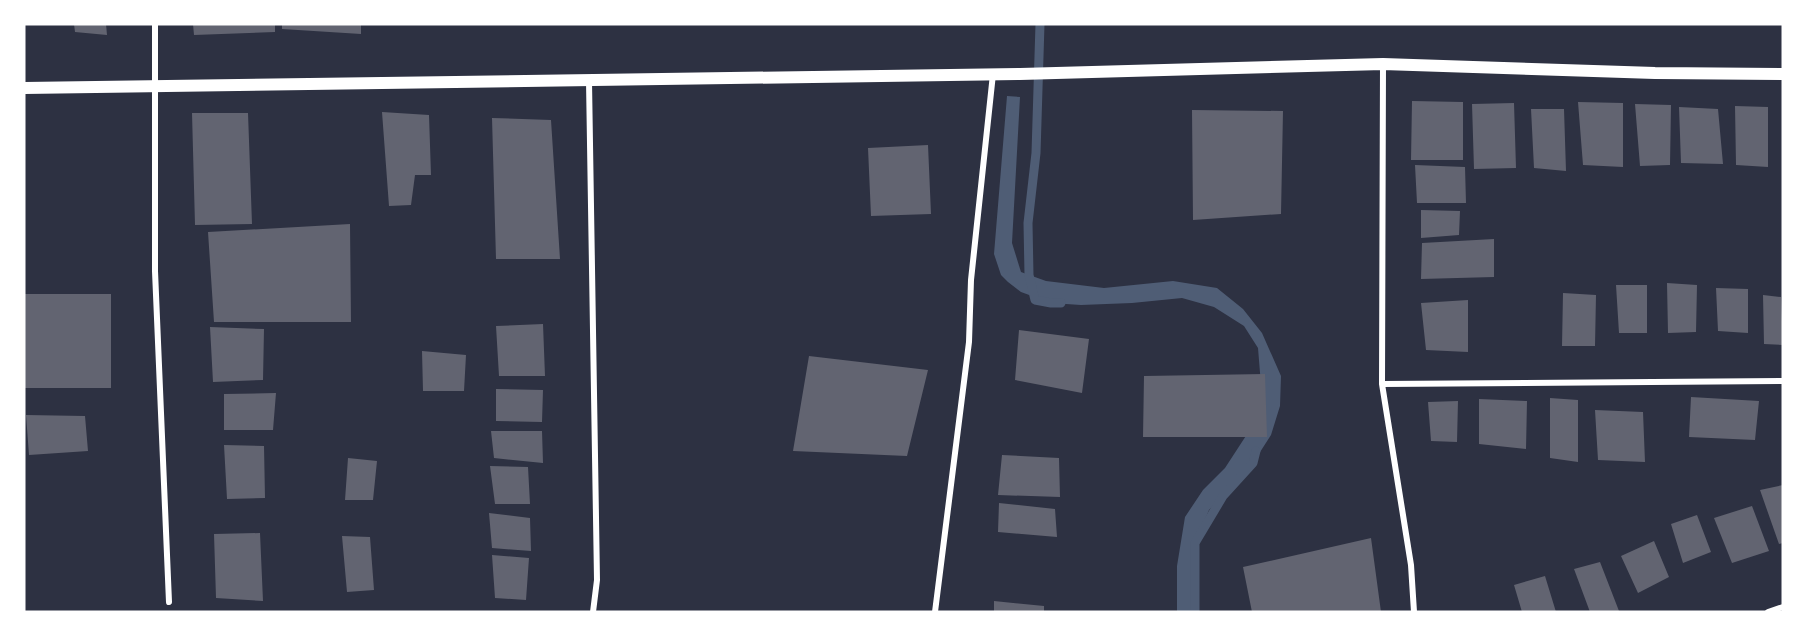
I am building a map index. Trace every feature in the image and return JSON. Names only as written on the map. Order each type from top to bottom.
[{"type":"main road","points":[[24,88],[1020,74],[1383,64],[1654,73],[1783,74]]},
{"type":"street","points":[[155,24],[155,271],[169,602]]},
{"type":"street","points":[[1383,64],[1382,384],[1411,565],[1414,612]]},
{"type":"street","points":[[936,612],[969,342],[971,280],[993,74]]},
{"type":"street","points":[[589,80],[597,580],[593,612]]},
{"type":"street","points":[[1382,384],[1783,381]]},
{"type":"street","points":[[1768,612],[1783,607]]},
{"type":"water","points":[[1007,96],[1020,97],[1012,243],[1021,272],[1046,281],[1104,288],[1173,281],[1217,288],[1243,309],[1262,333],[1281,376],[1280,406],[1271,435],[1253,463],[1209,510],[1195,543],[1194,612],[1177,612],[1177,566],[1185,517],[1203,490],[1225,468],[1253,425],[1261,385],[1258,348],[1244,326],[1214,307],[1182,298],[1081,305],[1051,303],[1021,292],[1001,275],[994,254]]},
{"type":"building","points":[[74,24],[106,24],[107,35],[75,32]]},
{"type":"building","points":[[193,24],[275,24],[275,32],[194,35]]},
{"type":"building","points":[[282,24],[361,24],[361,34],[282,29]]},
{"type":"building","points":[[1412,101],[1463,102],[1463,160],[1411,160]]},
{"type":"building","points":[[1578,102],[1623,103],[1623,167],[1583,165]]},
{"type":"building","points":[[1514,103],[1516,168],[1474,169],[1472,104]]},
{"type":"building","points":[[1635,104],[1671,105],[1670,165],[1640,166]]},
{"type":"building","points":[[1735,106],[1768,107],[1768,167],[1736,165]]},
{"type":"building","points":[[1679,107],[1718,109],[1723,164],[1681,163]]},
{"type":"building","points":[[1531,109],[1564,109],[1566,171],[1534,168]]},
{"type":"building","points":[[1192,110],[1283,111],[1281,214],[1193,220]]},
{"type":"building","points":[[382,112],[429,115],[431,175],[415,175],[411,205],[389,206]]},
{"type":"building","points":[[192,113],[248,113],[252,224],[195,225]]},
{"type":"building","points":[[492,118],[551,120],[560,259],[496,259]]},
{"type":"building","points":[[928,145],[931,214],[871,216],[868,148]]},
{"type":"building","points":[[1415,165],[1465,167],[1466,203],[1417,203]]},
{"type":"building","points":[[1421,210],[1460,211],[1459,235],[1421,238]]},
{"type":"building","points":[[350,224],[351,322],[214,322],[208,232]]},
{"type":"building","points":[[1494,239],[1494,277],[1421,279],[1422,243]]},
{"type":"building","points":[[1667,283],[1697,285],[1696,332],[1668,333]]},
{"type":"building","points":[[1616,285],[1647,285],[1647,333],[1619,333]]},
{"type":"building","points":[[1716,288],[1748,289],[1748,333],[1718,331]]},
{"type":"building","points":[[1563,293],[1596,295],[1595,346],[1562,346]]},
{"type":"building","points":[[24,294],[111,294],[111,388],[24,388]]},
{"type":"building","points":[[1763,295],[1781,297],[1783,345],[1764,344]]},
{"type":"building","points":[[1468,300],[1468,352],[1426,350],[1421,303]]},
{"type":"building","points":[[543,324],[545,376],[499,376],[496,326]]},
{"type":"building","points":[[210,327],[264,329],[263,380],[213,382]]},
{"type":"building","points":[[1019,330],[1089,339],[1082,393],[1015,380]]},
{"type":"building","points":[[422,351],[466,355],[464,391],[423,391]]},
{"type":"building","points":[[809,356],[928,370],[907,456],[793,451]]},
{"type":"building","points":[[1265,374],[1267,437],[1143,437],[1144,376]]},
{"type":"building","points":[[496,389],[543,390],[542,422],[496,421]]},
{"type":"building","points":[[276,393],[273,430],[224,430],[224,394]]},
{"type":"building","points":[[1691,397],[1759,401],[1755,440],[1689,437]]},
{"type":"building","points":[[1550,398],[1578,400],[1578,462],[1550,458]]},
{"type":"building","points":[[1479,399],[1527,401],[1526,449],[1479,444]]},
{"type":"building","points":[[1458,401],[1457,442],[1431,441],[1428,402]]},
{"type":"building","points":[[1595,410],[1643,412],[1645,462],[1598,460]]},
{"type":"building","points":[[26,415],[85,416],[88,451],[29,455]]},
{"type":"building","points":[[491,431],[542,431],[543,463],[494,458]]},
{"type":"building","points":[[224,445],[264,446],[265,498],[227,499]]},
{"type":"building","points":[[1002,455],[1059,458],[1060,497],[998,495]]},
{"type":"building","points":[[348,458],[377,461],[373,500],[345,500]]},
{"type":"building","points":[[490,466],[528,467],[530,504],[495,504]]},
{"type":"building","points":[[1783,485],[1783,543],[1779,544],[1760,490]]},
{"type":"building","points":[[999,503],[1055,509],[1057,537],[998,532]]},
{"type":"building","points":[[1752,506],[1769,551],[1732,563],[1714,518]]},
{"type":"building","points":[[489,513],[530,518],[531,551],[492,548]]},
{"type":"building","points":[[1697,515],[1711,552],[1683,563],[1671,524]]},
{"type":"building","points":[[260,533],[263,601],[216,598],[214,534]]},
{"type":"building","points":[[342,536],[370,537],[374,590],[347,592]]},
{"type":"building","points":[[1371,538],[1381,612],[1252,612],[1243,567]]},
{"type":"building","points":[[1654,541],[1669,577],[1638,593],[1621,556]]},
{"type":"building","points":[[492,555],[529,558],[526,600],[495,598]]},
{"type":"building","points":[[1600,562],[1619,611],[1590,612],[1574,569]]},
{"type":"building","points":[[1545,576],[1556,612],[1522,612],[1514,585]]},
{"type":"building","points":[[994,601],[1044,606],[1044,612],[994,612]]},
{"type":"waterway","points":[[1040,24],[1036,153],[1028,223],[1029,275],[1035,300],[1061,303]]},
{"type":"waterway","points":[[1195,612],[1195,543],[1223,496],[1253,463],[1256,451]]}]
